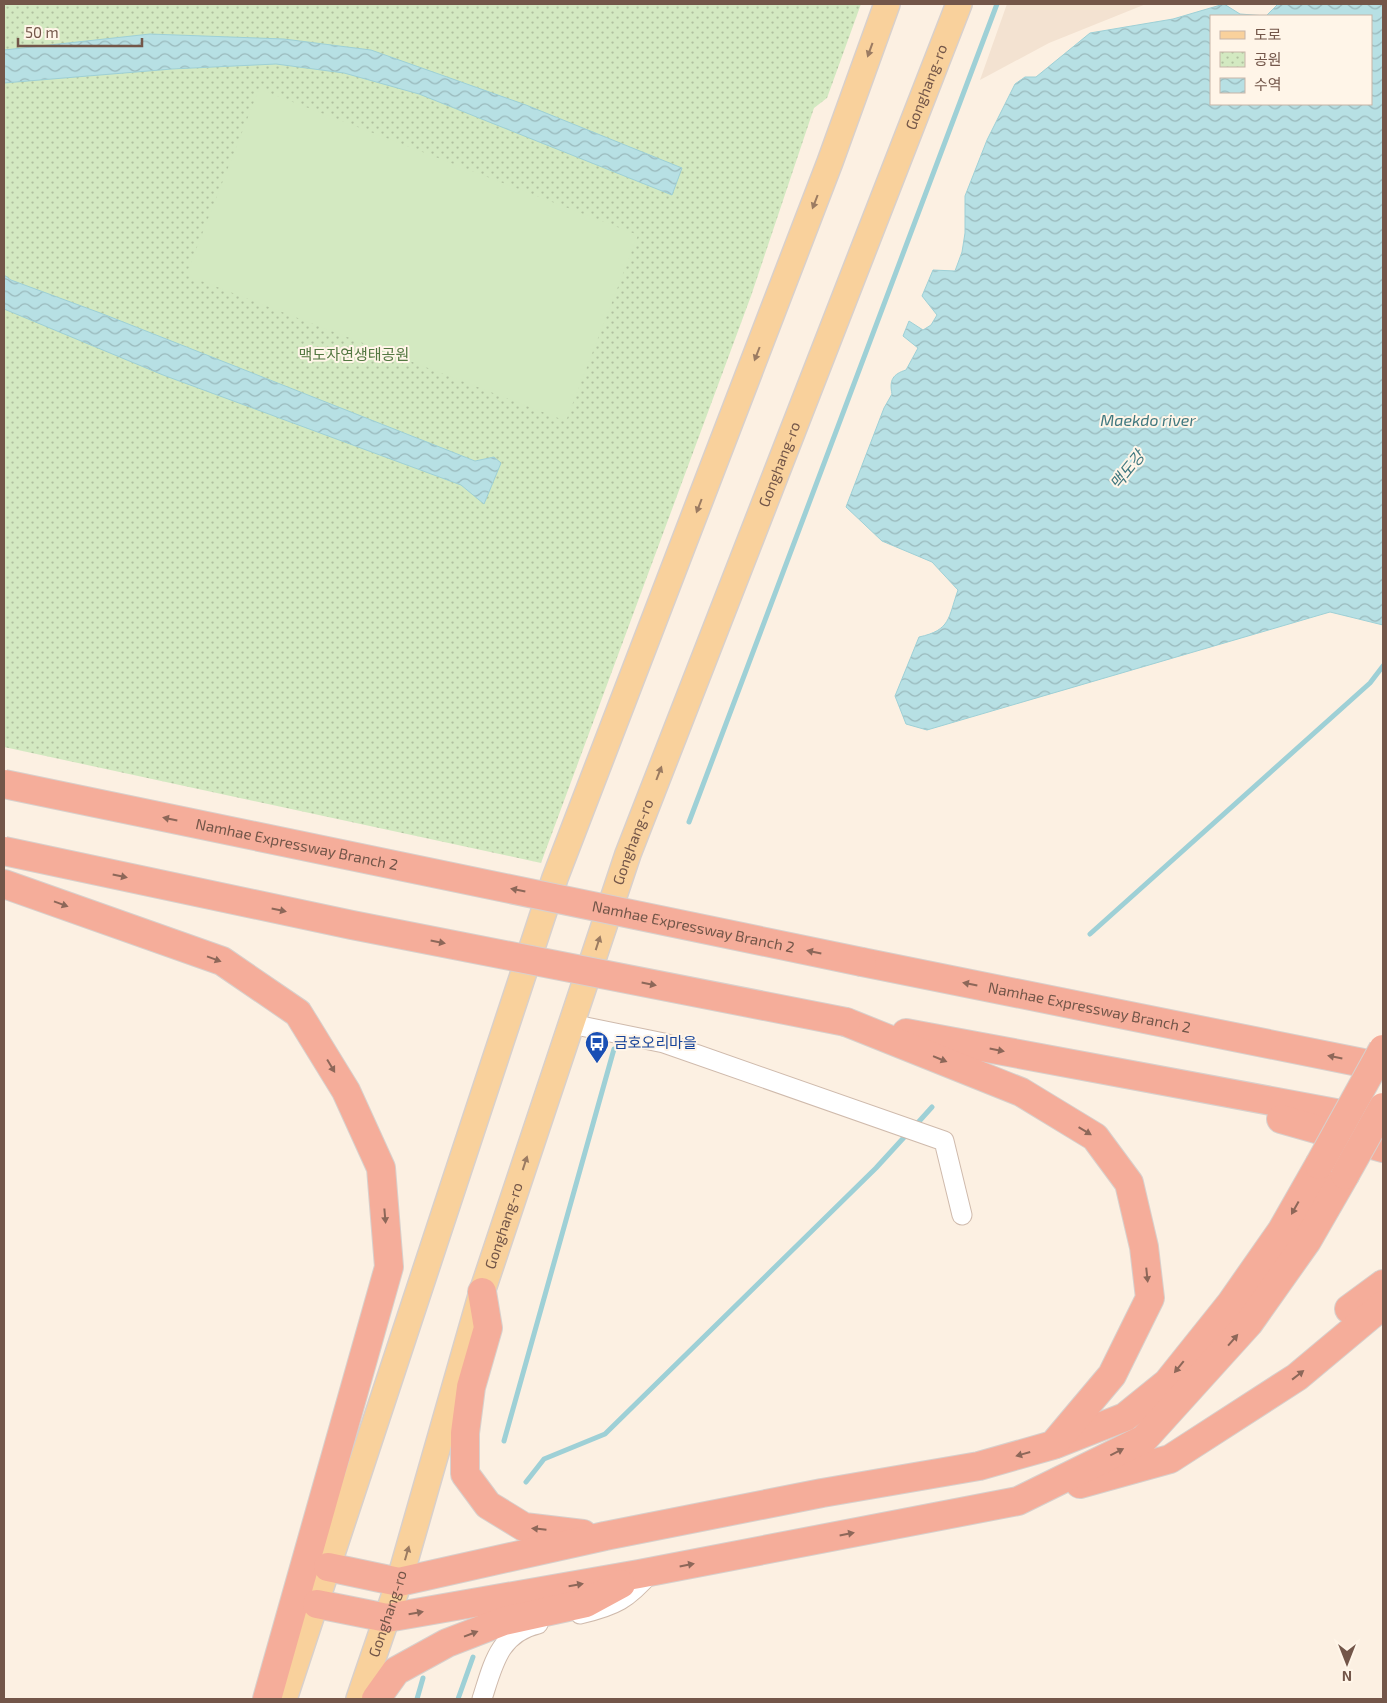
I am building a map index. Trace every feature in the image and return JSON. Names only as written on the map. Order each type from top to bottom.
[{"type":"highway","name":"Namhae Expressway Branch 2","points":[[4,784],[862,962],[1383,1067]]},
{"type":"highway","points":[[4,851],[352,925],[846,1022],[1383,1122]]},
{"type":"highway","points":[[4,884],[222,961],[298,1012],[346,1091],[381,1168],[389,1267],[273,1699]]},
{"type":"highway","points":[[846,1022],[1022,1092],[1095,1137],[1129,1183],[1144,1247],[1150,1298],[1112,1375],[1053,1445]]},
{"type":"highway","points":[[328,1567],[399,1582],[605,1536],[822,1493],[979,1466],[1053,1445],[1125,1417],[1167,1382],[1231,1304],[1282,1230],[1383,1049]]},
{"type":"highway","points":[[1121,1073],[1383,1148]]},
{"type":"highway","points":[[1018,1502],[1144,1439],[1249,1323],[1307,1241],[1383,1107]]},
{"type":"highway","points":[[1170,1459],[1350,1308],[1383,1284]]},
{"type":"highway","points":[[482,1292],[488,1328],[471,1387],[465,1433],[465,1474],[488,1505],[524,1528],[605,1536]]},
{"type":"highway","points":[[317,1604],[387,1618],[645,1573],[1018,1502],[1170,1459],[1297,1376],[1383,1305]]},
{"type":"highway","points":[[376,1699],[396,1671],[447,1643],[504,1621],[586,1603],[645,1573]]},
{"type":"main road","points":[[273,1699],[317,1604],[555,878],[826,171],[887,4]]},
{"type":"main road","name":"Gonghang-ro","points":[[359,1699],[399,1582],[482,1292],[628,854],[959,4]]},
{"type":"street","points":[[571,1024],[664,1043],[944,1141],[962,1215]]},
{"type":"street","points":[[482,1699],[494,1663],[504,1642],[524,1627],[606,1608],[633,1593],[645,1573]]},
{"type":"shaded area","points":[[1007,4],[1146,4],[1049,43],[980,80]]},
{"type":"green space","name":"맥도자연생태공원","points":[[4,4],[861,4],[827,98],[814,108],[751,296],[541,863],[4,747]]},
{"type":"green space","points":[[259,89],[638,235],[566,421],[186,275]]},
{"type":"water","name":"Maekdo river","points":[[1224,4],[1240,14],[1253,15],[1210,15],[1210,105],[1372,105],[1372,15],[1267,15],[1278,4],[1383,4],[1383,625],[1330,612],[927,730],[906,724],[895,696],[919,637],[937,631],[943,626],[950,615],[958,590],[932,562],[882,541],[846,507],[884,408],[892,394],[891,385],[893,378],[898,373],[906,370],[918,348],[903,336],[909,321],[923,330],[931,325],[937,315],[922,296],[933,270],[955,271],[962,252],[965,233],[965,196],[987,140],[1015,84],[1025,77],[1036,77],[1090,33],[1173,19]]},
{"type":"water","points":[[150,34],[284,39],[371,50],[526,105],[682,168],[672,195],[419,94],[344,73],[276,64],[172,69],[4,83],[4,50]]},
{"type":"water","points":[[4,275],[11,280],[103,314],[475,461],[494,457],[501,463],[484,504],[461,485],[163,375],[4,309]]},
{"type":"waterway","points":[[689,822],[997,4]]},
{"type":"waterway","points":[[1090,934],[1370,683],[1383,666]]},
{"type":"waterway","points":[[504,1441],[614,1049]]},
{"type":"waterway","points":[[914,1127],[932,1107]]},
{"type":"waterway","points":[[526,1482],[544,1459],[605,1434],[876,1168],[908,1133]]},
{"type":"waterway","points":[[458,1699],[473,1657]]},
{"type":"waterway","points":[[417,1699],[423,1678]]},
{"type":"place","name":"금호오리마을","points":[[597,1064]]},
{"type":"water label","name":"맥도강","points":[[1127,470]]}]
